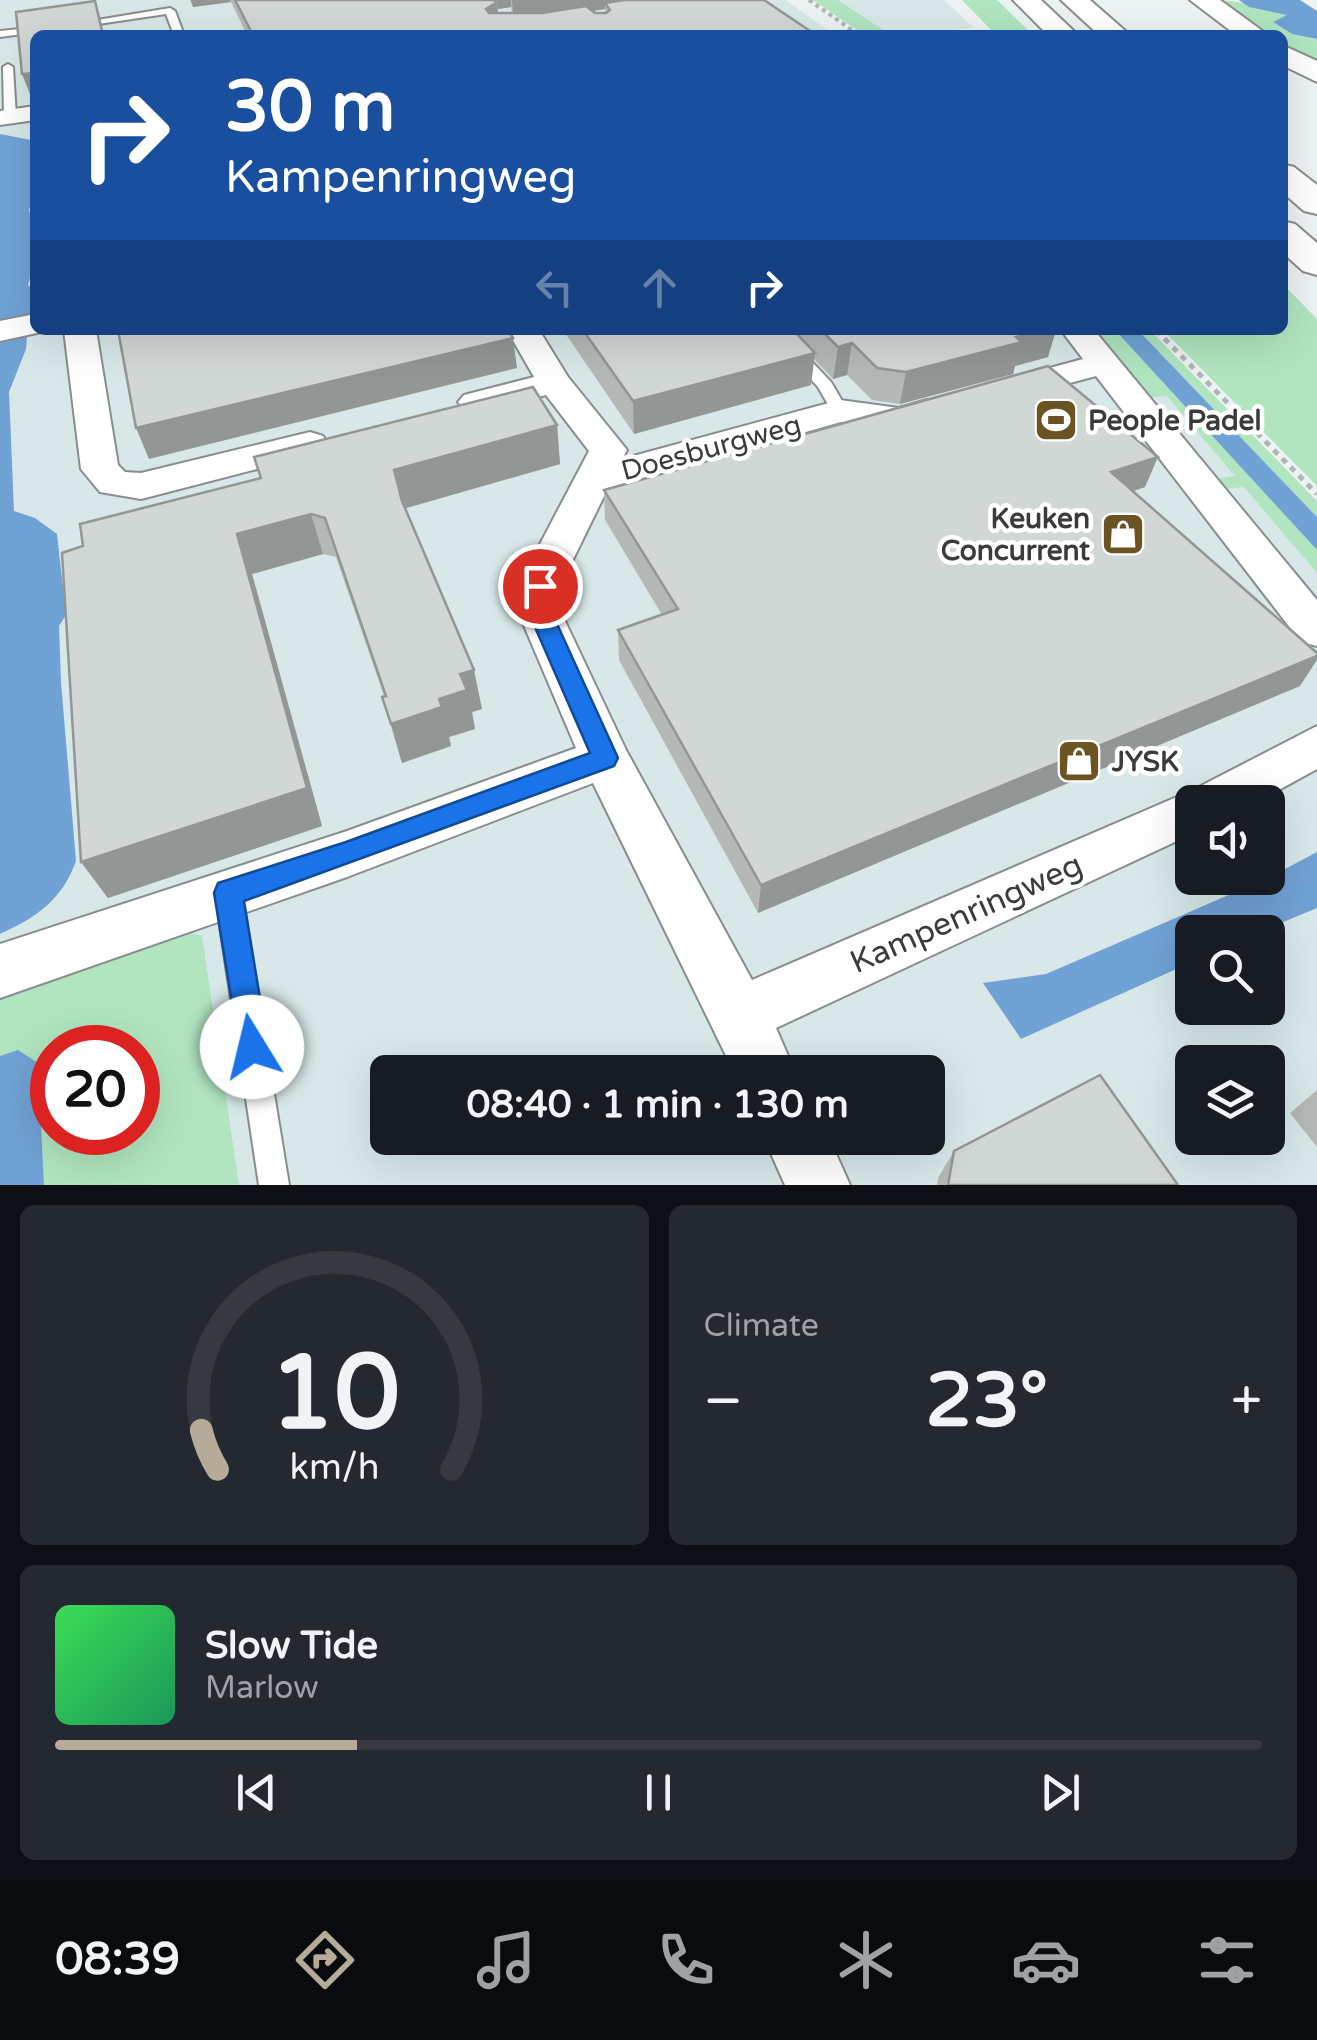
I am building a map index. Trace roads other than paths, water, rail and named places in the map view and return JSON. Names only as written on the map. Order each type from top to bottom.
[{"type":"main road","points":[[1026,0],[1059,30]]},
{"type":"main road","points":[[1074,0],[1110,30]]},
{"type":"main road","points":[[1173,0],[1214,30]]},
{"type":"main road","points":[[1203,0],[1247,30]]},
{"type":"main road","points":[[1288,56],[1317,73]]},
{"type":"main road","points":[[1288,77],[1317,92]]},
{"type":"main road","points":[[1288,179],[1317,203]]},
{"type":"main road","points":[[1288,237],[1317,263]]},
{"type":"street","points":[[0,331],[30,325]]},
{"type":"street","points":[[81,335],[100,469],[114,482],[141,486],[348,434]]},
{"type":"street","points":[[442,410],[554,382],[526,335]]},
{"type":"street","points":[[1081,335],[1317,630]]},
{"type":"street","name":"Doesburgweg","points":[[594,479],[840,411],[900,419],[1104,364]]},
{"type":"street","name":"Doesburgweg","points":[[554,382],[608,450],[594,479]]},
{"type":"street","points":[[594,479],[540,586],[536,602],[605,758],[758,1055]]},
{"type":"street","points":[[1244,785],[1317,746]]},
{"type":"street","points":[[0,972],[346,854],[605,758]]},
{"type":"street","name":"Kampenringweg","points":[[739,1016],[1175,819]]},
{"type":"street","points":[[804,1155],[818,1185]]},
{"type":"lane","points":[[32,30],[170,11],[177,30]]},
{"type":"lane","points":[[15,116],[3,34],[30,30]]},
{"type":"lane","name":"Doesburgweg","points":[[778,335],[825,385],[840,411]]},
{"type":"lane","points":[[228,893],[274,1185]]},
{"type":"water","points":[[1239,0],[1300,0],[1317,11],[1317,39],[1292,34],[1273,22],[1287,15],[1249,7]]},
{"type":"water","points":[[0,134],[30,140],[30,321],[26,349],[9,392],[14,511],[35,518],[57,534],[66,615],[59,626],[61,682],[76,861],[47,906],[0,934]]},
{"type":"water","points":[[1120,335],[1143,335],[1317,517],[1317,550]]},
{"type":"water","points":[[1317,852],[1317,908],[1285,921],[1285,915],[1182,915],[1229,895],[1285,895],[1285,869]]},
{"type":"water","points":[[1175,918],[1175,970],[1021,1039],[983,983],[1046,974]]},
{"type":"water","points":[[18,1050],[30,1058],[30,1155],[43,1155],[44,1185],[0,1185],[0,1056]]},
{"type":"place","name":"People Padel","points":[[1056,420]]},
{"type":"place","name":"Keuken Concurrent","points":[[1123,534]]},
{"type":"place","name":"JYSK","points":[[1079,761]]}]
